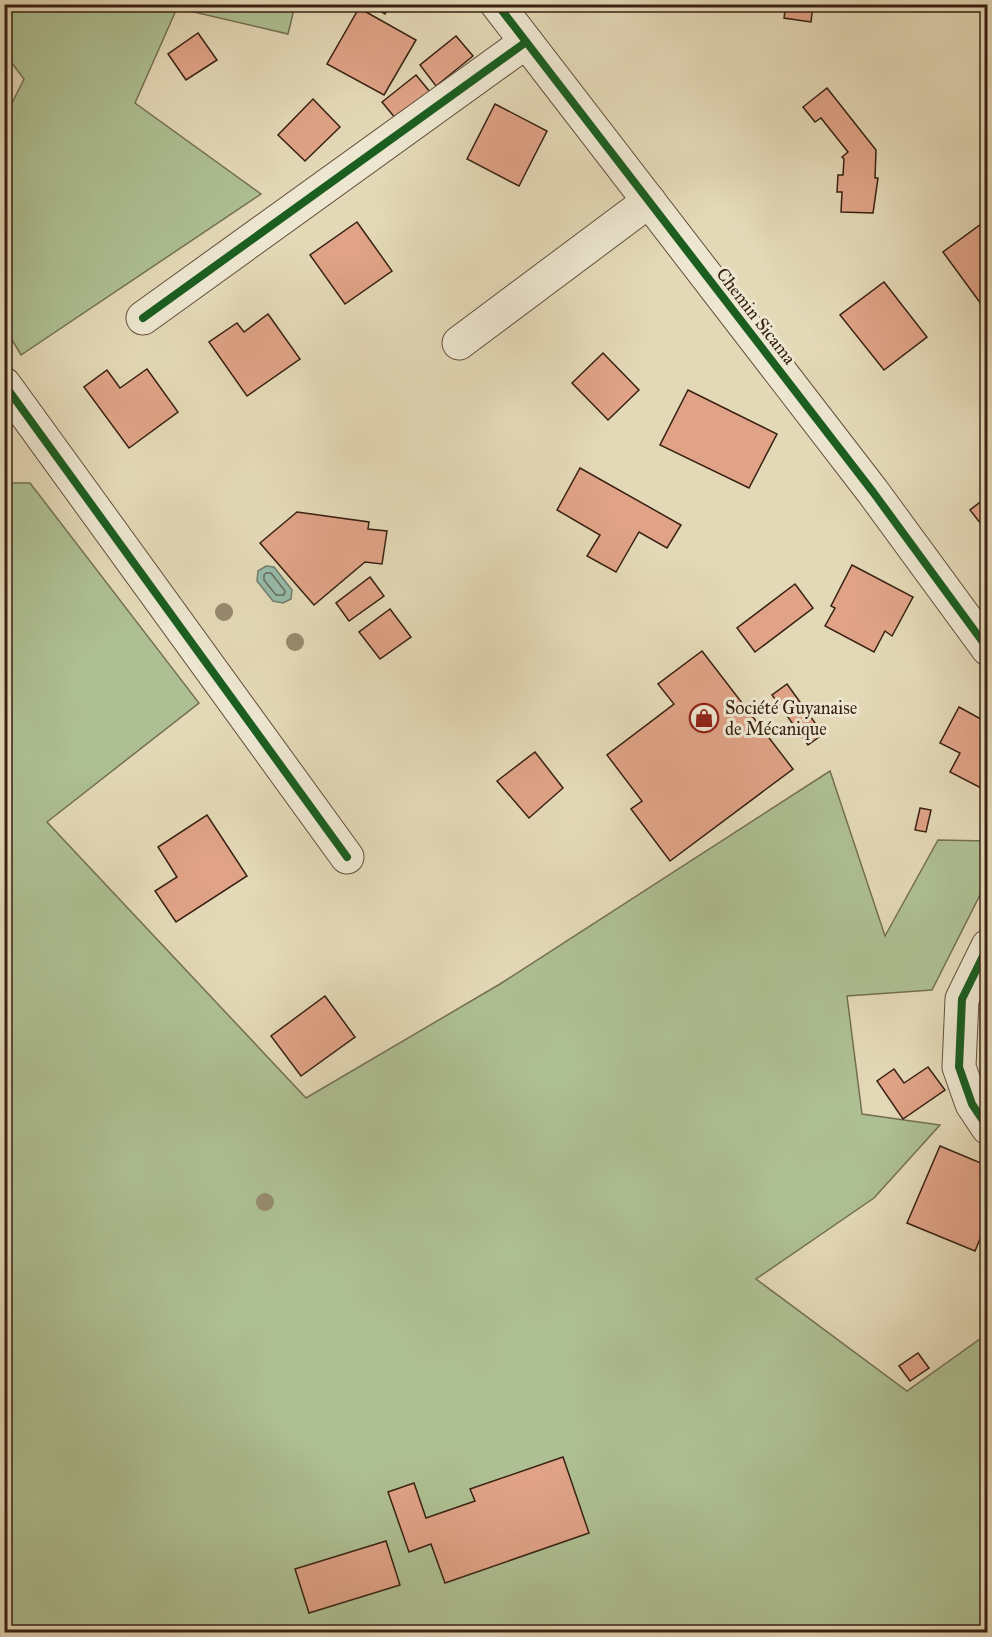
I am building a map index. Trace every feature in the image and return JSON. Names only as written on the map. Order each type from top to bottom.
[{"type":"street","name":"Chemin Sicama","points":[[497,4],[873,492],[987,649]]},
{"type":"street","points":[[143,318],[526,42]]},
{"type":"street","points":[[459,343],[649,201]]},
{"type":"street","points":[[4,384],[347,857]]},
{"type":"street","points":[[987,946],[962,999],[959,1067],[972,1104],[987,1128]]},
{"type":"shaded area","points":[[5,4],[295,5],[288,34],[177,8],[135,103],[261,194],[21,355],[5,328],[5,117],[24,79],[5,54]]},
{"type":"shaded area","points":[[4,483],[30,483],[199,703],[47,822],[306,1098],[500,984],[830,771],[885,936],[938,840],[987,841],[987,881],[932,990],[847,996],[862,1114],[940,1125],[874,1198],[756,1279],[907,1391],[987,1334],[987,1632],[5,1632]]},
{"type":"water","points":[[266,566],[274,567],[292,590],[291,599],[283,603],[273,601],[257,581],[258,571]]},
{"type":"building","points":[[368,4],[390,4],[385,14]]},
{"type":"building","points":[[786,4],[813,4],[811,22],[784,18]]},
{"type":"building","points":[[359,8],[416,40],[384,95],[327,64]]},
{"type":"building","points":[[198,33],[217,60],[186,80],[168,54]]},
{"type":"building","points":[[456,36],[473,56],[436,86],[420,65]]},
{"type":"building","points":[[416,75],[430,92],[396,119],[382,102]]},
{"type":"building","points":[[827,88],[876,150],[875,178],[878,178],[873,213],[841,212],[842,192],[837,192],[838,175],[843,175],[844,159],[842,157],[848,152],[821,118],[815,122],[803,107]]},
{"type":"building","points":[[313,99],[340,127],[305,161],[278,135]]},
{"type":"building","points":[[495,104],[547,131],[519,186],[467,159]]},
{"type":"building","points":[[988,219],[988,306],[984,308],[943,252]]},
{"type":"building","points":[[357,222],[392,271],[345,304],[310,255]]},
{"type":"building","points":[[884,282],[927,337],[884,370],[840,315]]},
{"type":"building","points":[[268,314],[300,359],[247,396],[209,342],[237,323],[244,332]]},
{"type":"building","points":[[603,353],[639,390],[608,420],[572,383]]},
{"type":"building","points":[[147,369],[178,412],[129,448],[84,387],[107,370],[120,388]]},
{"type":"building","points":[[688,390],[777,434],[749,488],[660,445]]},
{"type":"building","points":[[580,468],[681,525],[667,548],[639,532],[616,572],[587,556],[600,535],[557,510]]},
{"type":"building","points":[[988,496],[988,533],[970,510]]},
{"type":"building","points":[[297,512],[369,522],[368,529],[387,531],[382,564],[365,562],[314,605],[260,543]]},
{"type":"building","points":[[852,565],[913,597],[892,636],[885,631],[874,652],[825,626],[835,608],[831,606]]},
{"type":"building","points":[[370,577],[384,596],[349,621],[336,603]]},
{"type":"building","points":[[795,584],[813,608],[755,652],[737,628]]},
{"type":"building","points":[[390,609],[411,637],[380,659],[359,632]]},
{"type":"building","points":[[702,651],[793,769],[670,861],[631,809],[642,801],[607,755],[674,704],[658,684]]},
{"type":"building","points":[[787,684],[823,734],[808,745],[772,695]]},
{"type":"building","points":[[959,707],[988,723],[988,780],[983,789],[950,772],[960,753],[940,743]]},
{"type":"building","points":[[535,752],[563,788],[529,818],[497,781]]},
{"type":"building","points":[[920,808],[931,810],[926,832],[915,830]]},
{"type":"building","points":[[207,815],[247,876],[176,922],[155,891],[177,877],[158,847]]},
{"type":"building","points":[[325,996],[355,1037],[301,1076],[271,1036]]},
{"type":"building","points":[[928,1067],[945,1090],[903,1119],[877,1081],[894,1069],[904,1083]]},
{"type":"building","points":[[940,1146],[988,1166],[988,1220],[975,1251],[907,1223]]},
{"type":"building","points":[[918,1353],[929,1368],[910,1381],[899,1366]]},
{"type":"building","points":[[563,1457],[589,1533],[445,1583],[431,1544],[409,1552],[388,1492],[414,1483],[426,1518],[475,1501],[470,1489]]},
{"type":"building","points":[[386,1541],[400,1585],[309,1613],[295,1569]]},
{"type":"cycle path","points":[[497,4],[873,492],[988,649]]},
{"type":"cycle path","points":[[143,318],[526,42]]},
{"type":"cycle path","points":[[4,384],[347,857]]},
{"type":"cycle path","points":[[988,946],[962,999],[959,1067],[972,1104],[988,1128]]},
{"type":"place","name":"Société Guyanaise de Mécanique","points":[[704,718]]}]
